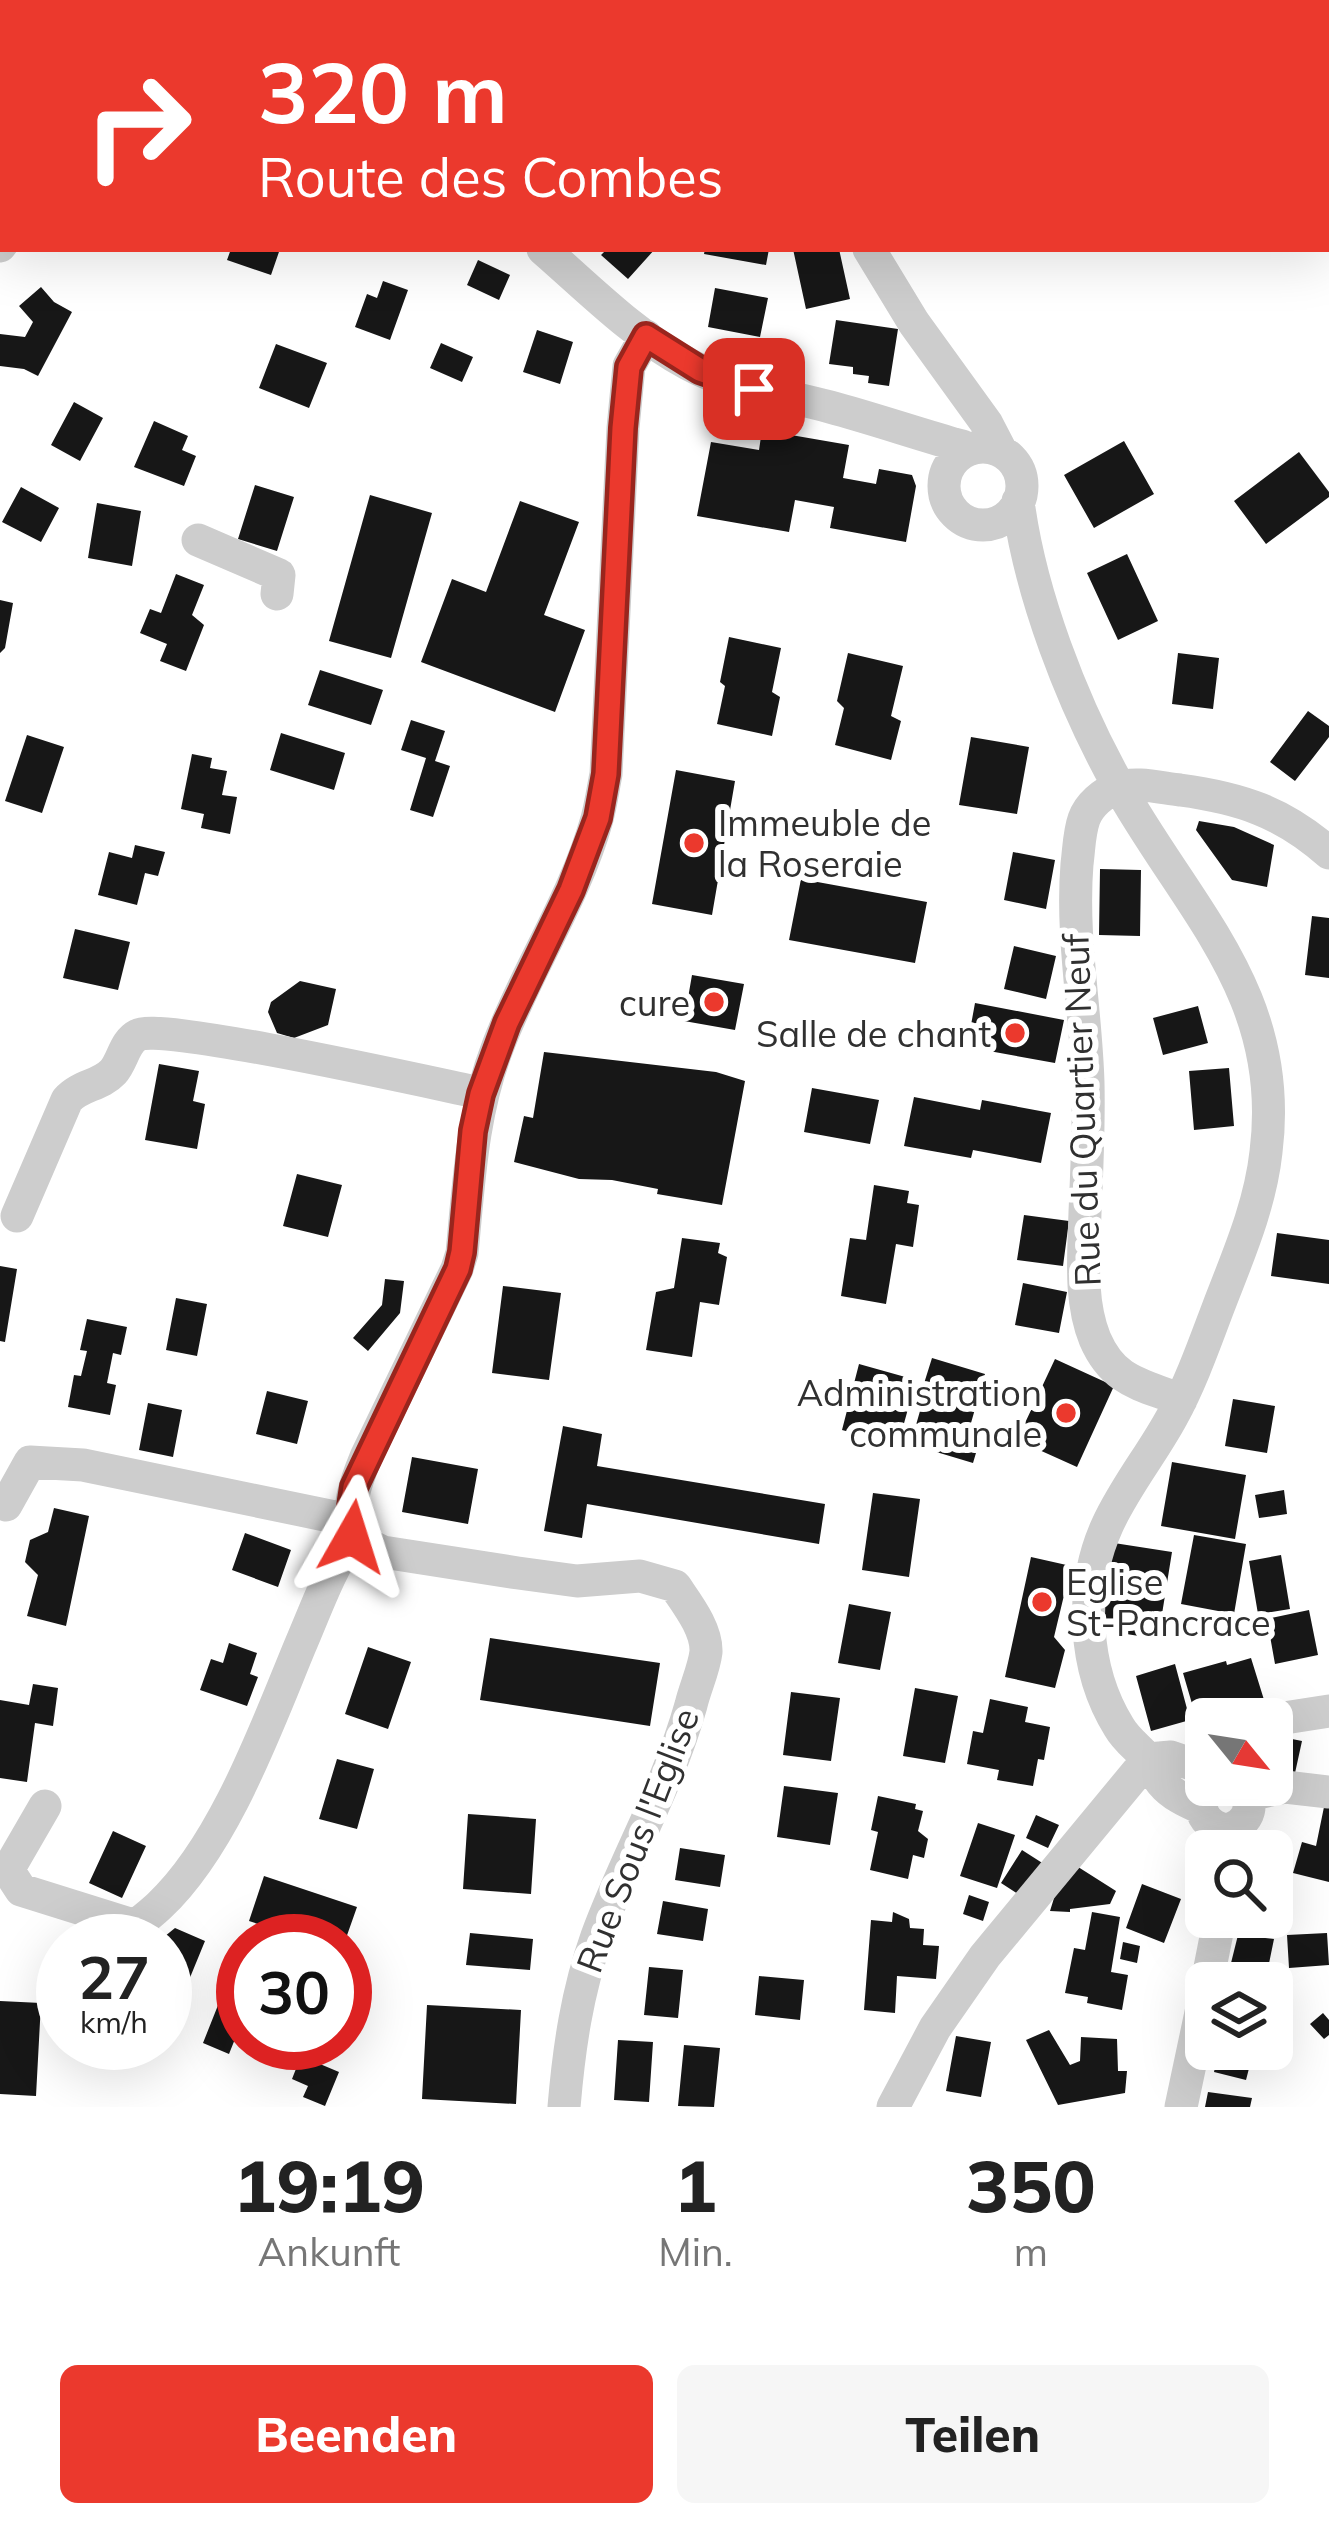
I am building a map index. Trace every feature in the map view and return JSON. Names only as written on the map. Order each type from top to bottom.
[{"type":"street","points":[[547,252],[646,336],[684,362],[724,380],[831,407],[963,449],[1001,451]]},
{"type":"street","points":[[871,252],[1001,451],[1019,470],[1022,486],[1009,515],[999,522],[972,524]]},
{"type":"street","points":[[149,1914],[182,1881],[214,1832],[275,1706],[350,1528],[354,1487],[366,1457],[458,1269],[481,1094],[507,1023],[571,890],[598,818],[606,774],[627,387],[629,367],[646,336]]},
{"type":"street","points":[[945,496],[947,469],[963,449],[973,405]]},
{"type":"street","points":[[877,422],[919,455],[956,515],[995,543],[1037,591]]},
{"type":"street","points":[[1018,501],[1037,591],[1092,736],[1240,982],[1259,1034],[1268,1083],[1267,1151],[1241,1248],[1180,1400],[1107,1526],[1097,1553],[1089,1606],[1092,1656],[1119,1728],[1148,1759],[1162,1784],[1185,1801]]},
{"type":"street","points":[[199,540],[279,575],[277,593]]},
{"type":"street","points":[[1119,787],[1226,796],[1259,807],[1308,834],[1329,853]]},
{"type":"street","name":"Rue du Quartier Neuf","points":[[1119,787],[1097,800],[1084,820],[1076,878],[1075,928],[1088,1087],[1086,1302],[1093,1334],[1108,1362],[1139,1387],[1180,1400]]},
{"type":"street","points":[[16,1216],[67,1100],[74,1091],[105,1080],[120,1064],[130,1042],[146,1032],[200,1037],[481,1094]]},
{"type":"street","name":"Rue Sous l'Eglise","points":[[6,1505],[30,1462],[83,1465],[350,1528],[383,1552],[577,1581],[640,1576],[675,1586],[695,1616],[706,1649],[663,1789],[598,1934],[578,1997],[564,2107]]},
{"type":"street","points":[[1293,1717],[1329,1711]]},
{"type":"street","points":[[893,2107],[935,2028],[985,1955],[1148,1759]]},
{"type":"street","points":[[1210,1806],[1216,1828],[1228,1830],[1243,1813],[1285,1787],[1329,1792]]},
{"type":"street","points":[[45,1806],[8,1870],[21,1890],[79,1914]]},
{"type":"street","points":[[1181,2107],[1189,2070]]},
{"type":"building","points":[[230,252],[279,252],[271,275],[227,260]]},
{"type":"building","points":[[604,252],[652,252],[628,279],[601,255]]},
{"type":"building","points":[[704,252],[768,252],[766,265]]},
{"type":"building","points":[[794,252],[840,252],[850,299],[806,309]]},
{"type":"building","points":[[478,260],[510,275],[499,300],[467,285]]},
{"type":"building","points":[[383,281],[408,290],[390,340],[355,327],[367,294],[377,298]]},
{"type":"building","points":[[41,287],[72,312],[38,376],[0,366],[0,334],[25,337],[33,322],[19,306]]},
{"type":"building","points":[[715,288],[768,298],[760,337],[708,327]]},
{"type":"building","points":[[836,320],[898,329],[889,386],[868,383],[869,376],[853,374],[853,367],[829,364]]},
{"type":"building","points":[[537,330],[573,342],[560,384],[523,372]]},
{"type":"building","points":[[441,343],[473,357],[462,382],[430,368]]},
{"type":"building","points":[[276,344],[327,363],[309,408],[259,388]]},
{"type":"building","points":[[74,402],[103,418],[80,461],[51,445]]},
{"type":"building","points":[[154,421],[188,436],[182,450],[196,456],[184,486],[134,467]]},
{"type":"building","points":[[762,430],[849,445],[843,478],[876,484],[879,469],[912,475],[916,486],[906,542],[830,528],[834,507],[795,500],[789,532],[697,516],[711,442],[759,450]]},
{"type":"building","points":[[1124,441],[1154,494],[1094,528],[1064,475]]},
{"type":"building","points":[[1299,452],[1329,497],[1266,544],[1234,501]]},
{"type":"building","points":[[255,485],[294,497],[277,551],[238,539]]},
{"type":"building","points":[[21,487],[59,508],[41,542],[2,522]]},
{"type":"building","points":[[370,495],[432,513],[391,658],[329,641]]},
{"type":"building","points":[[520,501],[579,522],[544,615],[585,630],[555,712],[421,662],[452,579],[486,592]]},
{"type":"building","points":[[97,503],[141,511],[132,566],[88,558]]},
{"type":"building","points":[[1127,554],[1158,621],[1118,640],[1087,573]]},
{"type":"building","points":[[176,574],[204,585],[192,615],[204,625],[186,671],[160,661],[167,644],[140,633],[150,609],[161,613]]},
{"type":"building","points":[[0,600],[13,603],[0,653]]},
{"type":"building","points":[[729,637],[781,648],[772,692],[780,697],[772,736],[717,724]]},
{"type":"building","points":[[848,653],[903,666],[891,716],[901,721],[891,760],[835,745],[844,708],[837,701]]},
{"type":"building","points":[[1178,653],[1219,658],[1213,709],[1172,704]]},
{"type":"building","points":[[320,670],[383,690],[371,725],[308,705]]},
{"type":"building","points":[[1308,711],[1329,726],[1329,737],[1295,781],[1270,762]]},
{"type":"building","points":[[411,720],[445,731],[435,761],[450,766],[433,817],[410,810],[426,758],[401,750]]},
{"type":"building","points":[[281,733],[345,753],[334,790],[270,770]]},
{"type":"building","points":[[27,735],[64,747],[42,813],[5,801]]},
{"type":"building","points":[[971,737],[1029,747],[1017,814],[959,805]]},
{"type":"building","points":[[192,754],[212,758],[210,768],[227,771],[222,795],[237,797],[230,834],[201,828],[204,814],[181,809]]},
{"type":"building","name":"Immeuble de la Roseraie","points":[[676,770],[735,781],[712,915],[652,904]]},
{"type":"building","points":[[1199,821],[1234,827],[1274,845],[1267,887],[1232,880],[1196,830]]},
{"type":"building","points":[[135,845],[165,852],[158,876],[145,873],[137,905],[98,895],[109,852],[132,858]]},
{"type":"building","points":[[1013,852],[1055,860],[1046,909],[1004,900]]},
{"type":"building","points":[[1100,869],[1141,870],[1140,936],[1099,935]]},
{"type":"building","name":"Immeuble de la Roseraie","points":[[801,879],[927,902],[915,963],[789,940]]},
{"type":"building","points":[[1312,916],[1329,918],[1329,978],[1305,975]]},
{"type":"building","points":[[75,929],[130,942],[118,990],[63,978]]},
{"type":"building","points":[[1014,946],[1056,956],[1046,999],[1004,989]]},
{"type":"building","name":"cure","points":[[692,975],[744,984],[735,1030],[684,1021]]},
{"type":"building","points":[[300,981],[336,989],[328,1025],[294,1038],[277,1033],[268,1012],[271,1002]]},
{"type":"building","name":"Salle de chant","points":[[975,1003],[1064,1020],[1055,1063],[967,1047]]},
{"type":"building","points":[[1198,1006],[1208,1043],[1163,1055],[1153,1018]]},
{"type":"building","points":[[544,1052],[716,1072],[745,1081],[722,1205],[514,1162],[524,1116],[533,1118]]},
{"type":"building","points":[[159,1064],[199,1071],[193,1101],[205,1104],[197,1149],[145,1140]]},
{"type":"building","points":[[1229,1068],[1234,1126],[1194,1130],[1189,1071]]},
{"type":"building","points":[[812,1088],[879,1100],[870,1144],[804,1132]]},
{"type":"building","points":[[914,1097],[980,1110],[982,1100],[1051,1113],[1041,1163],[973,1150],[971,1158],[904,1146]]},
{"type":"building","points":[[297,1174],[342,1185],[328,1237],[283,1226]]},
{"type":"building","points":[[874,1185],[909,1191],[907,1203],[919,1205],[913,1247],[896,1244],[886,1304],[841,1296],[850,1238],[866,1240]]},
{"type":"building","points":[[1024,1215],[1069,1221],[1063,1266],[1017,1260]]},
{"type":"building","points":[[1277,1233],[1329,1240],[1329,1284],[1271,1276]]},
{"type":"building","points":[[682,1238],[720,1243],[718,1253],[727,1257],[719,1305],[700,1302],[692,1357],[646,1350],[656,1292],[674,1288]]},
{"type":"building","points":[[0,1266],[17,1269],[5,1342],[0,1341]]},
{"type":"building","points":[[385,1279],[404,1281],[400,1313],[368,1351],[353,1338],[382,1305]]},
{"type":"building","points":[[1023,1283],[1067,1292],[1059,1333],[1015,1325]]},
{"type":"building","points":[[503,1286],[561,1293],[549,1380],[492,1373]]},
{"type":"building","points":[[176,1298],[207,1304],[197,1356],[166,1350]]},
{"type":"building","points":[[87,1319],[127,1327],[121,1355],[113,1353],[107,1383],[116,1385],[110,1415],[68,1407],[74,1375],[81,1376],[87,1351],[80,1350]]},
{"type":"building","points":[[932,1358],[985,1374],[971,1423],[984,1426],[973,1463],[923,1448],[926,1436],[914,1432]]},
{"type":"building","name":"Administration communale","points":[[1055,1359],[1114,1386],[1077,1467],[1017,1440]]},
{"type":"building","points":[[859,1364],[916,1380],[898,1445],[842,1430]]},
{"type":"building","points":[[267,1391],[308,1401],[297,1444],[256,1434]]},
{"type":"building","points":[[1233,1399],[1275,1406],[1267,1453],[1225,1446]]},
{"type":"building","points":[[148,1403],[182,1410],[173,1457],[139,1450]]},
{"type":"building","points":[[563,1426],[602,1434],[597,1466],[825,1504],[819,1544],[587,1504],[582,1538],[544,1531]]},
{"type":"building","points":[[412,1457],[478,1469],[468,1524],[402,1512]]},
{"type":"building","points":[[1172,1462],[1246,1475],[1235,1539],[1161,1526]]},
{"type":"building","points":[[1284,1490],[1287,1514],[1259,1518],[1255,1495]]},
{"type":"building","points":[[873,1493],[920,1499],[909,1577],[862,1570]]},
{"type":"building","points":[[54,1508],[89,1516],[66,1626],[27,1616],[38,1575],[25,1562],[30,1540],[48,1532]]},
{"type":"building","points":[[245,1533],[291,1550],[278,1587],[232,1570]]},
{"type":"building","points":[[1194,1535],[1246,1544],[1234,1614],[1181,1604]]},
{"type":"building","points":[[1114,1543],[1172,1552],[1158,1639],[1101,1630]]},
{"type":"building","points":[[1281,1555],[1290,1609],[1258,1614],[1249,1561]]},
{"type":"building","name":"Eglise St-Pancrace","points":[[1031,1557],[1071,1566],[1054,1637],[1065,1650],[1055,1688],[1005,1677]]},
{"type":"building","points":[[849,1604],[891,1612],[880,1670],[838,1663]]},
{"type":"building","points":[[1309,1610],[1318,1655],[1275,1664],[1267,1619]]},
{"type":"building","points":[[490,1638],[660,1663],[650,1726],[480,1700]]},
{"type":"building","points":[[229,1643],[257,1653],[250,1674],[258,1677],[247,1706],[200,1690],[211,1659],[223,1663]]},
{"type":"building","points":[[368,1647],[411,1662],[388,1729],[345,1714]]},
{"type":"building","points":[[1251,1658],[1263,1698],[1190,1698],[1183,1673],[1226,1661],[1227,1665]]},
{"type":"building","points":[[1175,1664],[1185,1721],[1151,1731],[1136,1676]]},
{"type":"building","points":[[33,1684],[58,1688],[53,1726],[35,1723],[27,1782],[0,1778],[0,1700],[29,1705]]},
{"type":"building","points":[[915,1688],[958,1696],[945,1763],[903,1756]]},
{"type":"building","points":[[791,1692],[840,1698],[831,1761],[783,1755]]},
{"type":"building","points":[[990,1699],[1028,1707],[1025,1722],[1050,1727],[1033,1786],[997,1780],[999,1770],[967,1764],[973,1731],[983,1733]]},
{"type":"building","points":[[1293,1739],[1302,1741],[1293,1773]]},
{"type":"building","points":[[337,1759],[374,1769],[357,1829],[319,1819]]},
{"type":"building","points":[[784,1786],[838,1793],[830,1845],[777,1837]]},
{"type":"building","points":[[878,1796],[916,1804],[915,1809],[923,1811],[918,1831],[928,1839],[924,1858],[913,1855],[908,1879],[870,1870],[878,1832],[871,1830]]},
{"type":"building","points":[[1324,1807],[1329,1808],[1329,1882],[1293,1873],[1302,1842],[1316,1846]]},
{"type":"building","points":[[468,1814],[536,1819],[531,1894],[463,1889]]},
{"type":"building","points":[[1036,1815],[1059,1825],[1048,1848],[1026,1838]]},
{"type":"building","points":[[978,1823],[1015,1835],[997,1888],[960,1876]]},
{"type":"building","points":[[113,1831],[146,1846],[122,1898],[89,1883]]},
{"type":"building","points":[[680,1848],[725,1855],[720,1887],[675,1880]]},
{"type":"building","points":[[1022,1850],[1047,1866],[1021,1896],[1001,1883]]},
{"type":"building","points":[[1075,1865],[1116,1891],[1110,1904],[1050,1911],[1059,1882]]},
{"type":"building","points":[[264,1876],[357,1907],[355,1914],[251,1914]]},
{"type":"building","points":[[1142,1884],[1181,1899],[1164,1943],[1126,1928]]},
{"type":"building","points":[[969,1895],[989,1902],[983,1921],[963,1914]]},
{"type":"building","points":[[663,1901],[708,1909],[703,1941],[657,1934]]},
{"type":"building","points":[[893,1912],[909,1919],[910,1928],[924,1929],[923,1945],[939,1946],[936,1979],[897,1976],[895,2013],[864,2010],[871,1920],[892,1922]]},
{"type":"building","points":[[1092,1912],[1120,1917],[1111,1972],[1128,1975],[1122,2010],[1065,1993],[1074,1948],[1085,1950]]},
{"type":"building","points":[[470,1933],[533,1939],[530,1970],[466,1965]]},
{"type":"building","points":[[1327,1933],[1329,1965],[1293,1968],[1287,1938]]},
{"type":"building","points":[[192,1935],[205,1941],[192,1973]]},
{"type":"building","points":[[1237,1938],[1274,1939],[1269,1962],[1231,1962]]},
{"type":"building","points":[[1123,1942],[1140,1946],[1137,1963],[1120,1959]]},
{"type":"building","points":[[649,1967],[683,1970],[678,2018],[644,2015]]},
{"type":"building","points":[[759,1976],[804,1980],[800,2020],[755,2015]]},
{"type":"building","points":[[0,2001],[36,2003],[36,2096],[0,2094]]},
{"type":"building","points":[[427,2005],[521,2010],[516,2104],[422,2099]]},
{"type":"building","points":[[216,2010],[216,2048],[203,2043]]},
{"type":"building","points":[[1323,2013],[1329,2020],[1329,2035],[1324,2039],[1310,2024]]},
{"type":"building","points":[[1049,2030],[1070,2065],[1080,2061],[1081,2037],[1117,2039],[1118,2071],[1127,2071],[1125,2093],[1058,2105],[1026,2040]]},
{"type":"building","points":[[956,2036],[991,2042],[981,2097],[946,2091]]},
{"type":"building","points":[[618,2040],[653,2042],[649,2102],[614,2100]]},
{"type":"building","points":[[684,2045],[720,2048],[714,2107],[678,2106]]},
{"type":"building","points":[[296,2070],[339,2072],[325,2106],[303,2097],[308,2086],[292,2079]]},
{"type":"building","points":[[1214,2070],[1249,2070],[1246,2080]]},
{"type":"building","points":[[1208,2092],[1252,2098],[1250,2107],[1205,2107]]},
{"type":"place","name":"Immeuble de la Roseraie","points":[[694,843]]},
{"type":"place","name":"cure","points":[[714,1002]]},
{"type":"place","name":"Salle de chant","points":[[1015,1033]]},
{"type":"place","name":"Administration communale","points":[[1066,1413]]},
{"type":"place","name":"Eglise St-Pancrace","points":[[1042,1602]]},
{"type":"route","points":[[352,1537],[349,1520],[354,1487],[458,1269],[481,1094],[507,1023],[571,890],[598,818],[606,774],[629,367],[646,336],[700,370],[754,389]]}]
